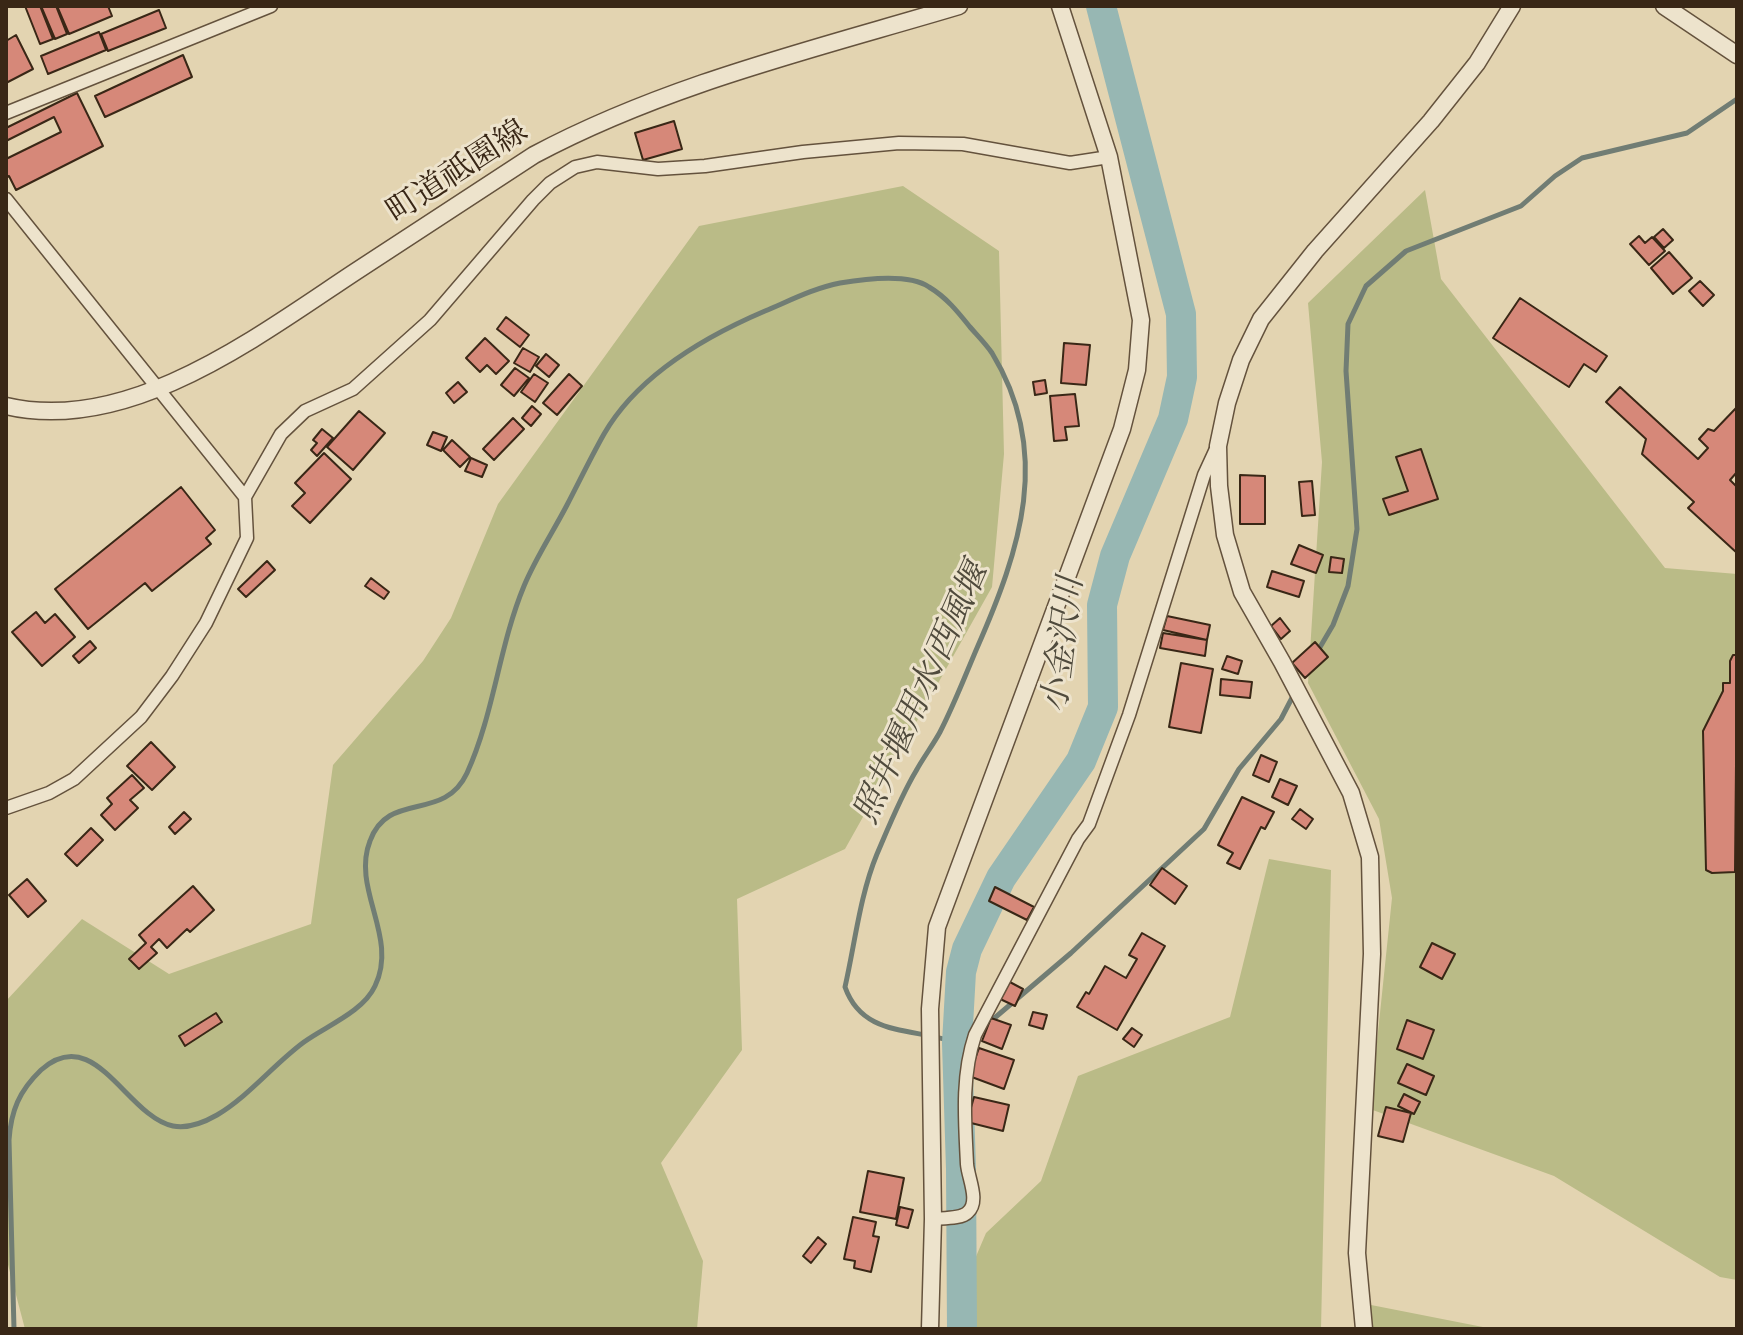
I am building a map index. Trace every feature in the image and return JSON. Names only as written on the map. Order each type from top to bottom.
[{"type":"street","points":[[6,113],[271,6]]},
{"type":"street","name":"町道祗園線","points":[[6,406],[77,410],[118,403],[157,387],[225,358],[534,155],[574,134],[678,90],[959,6]]},
{"type":"street","points":[[930,1329],[933,1219],[930,1009],[937,927],[1122,429],[1137,370],[1141,320],[1109,157],[1060,6]]},
{"type":"street","points":[[1364,1329],[1357,1253],[1372,954],[1370,857],[1351,793],[1242,592],[1225,535],[1218,446],[1227,403],[1241,360],[1261,319],[1315,251],[1431,121],[1477,63],[1512,6]]},
{"type":"street","points":[[1664,6],[1737,55]]},
{"type":"street","points":[[6,808],[36,798],[74,779],[141,717],[172,676],[206,623],[247,538],[245,497],[281,434],[305,411],[353,389],[430,320],[533,200],[550,183],[575,167],[597,162],[658,169],[705,166],[899,143],[963,144],[1070,163],[1109,157]]},
{"type":"street","points":[[6,199],[245,497]]},
{"type":"street","points":[[933,1219],[965,1215],[971,1210],[973,1199],[967,1170],[966,1062],[975,1035],[1078,839],[1089,824],[1129,715],[1204,475],[1218,446]]},
{"type":"green space","points":[[903,186],[999,251],[1004,454],[992,587],[845,849],[737,899],[742,1050],[661,1163],[703,1261],[697,1329],[25,1329],[6,1257],[6,1001],[82,919],[169,974],[311,924],[333,765],[423,661],[451,618],[498,504],[699,226]]},
{"type":"green space","points":[[1425,190],[1441,279],[1665,568],[1737,574],[1737,1280],[1720,1277],[1554,1176],[1370,1109],[1392,898],[1379,819],[1308,683],[1322,462],[1308,303]]},
{"type":"green space","points":[[1269,859],[1331,870],[1321,1329],[948,1329],[986,1233],[1041,1181],[1078,1076],[1230,1017]]},
{"type":"green space","points":[[1366,1304],[1493,1329],[1366,1329]]},
{"type":"building","points":[[25,6],[40,6],[53,39],[40,44]]},
{"type":"building","points":[[41,6],[56,6],[67,34],[55,39]]},
{"type":"building","points":[[57,6],[108,6],[112,16],[69,34]]},
{"type":"building","points":[[159,10],[166,28],[108,51],[101,34]]},
{"type":"building","points":[[99,32],[106,50],[48,74],[41,56]]},
{"type":"building","points":[[16,35],[33,69],[6,83],[6,41]]},
{"type":"building","points":[[183,55],[192,77],[105,117],[95,96]]},
{"type":"building","points":[[77,93],[103,146],[16,190],[9,176],[6,177],[6,159],[61,132],[54,117],[6,141],[6,128]]},
{"type":"building","points":[[674,121],[682,149],[643,160],[635,133]]},
{"type":"building","points":[[1663,229],[1673,240],[1664,248],[1654,237]]},
{"type":"building","points":[[1639,236],[1645,243],[1652,237],[1665,251],[1649,265],[1630,244]]},
{"type":"building","points":[[1669,252],[1692,278],[1673,294],[1651,268]]},
{"type":"building","points":[[1700,281],[1714,295],[1703,306],[1689,291]]},
{"type":"building","points":[[1520,298],[1607,356],[1596,372],[1584,364],[1569,387],[1493,338]]},
{"type":"building","points":[[506,317],[529,335],[520,347],[497,329]]},
{"type":"building","points":[[485,338],[509,361],[496,374],[487,365],[480,372],[466,358]]},
{"type":"building","points":[[1064,343],[1090,345],[1086,385],[1061,383]]},
{"type":"building","points":[[523,348],[539,357],[530,372],[514,363]]},
{"type":"building","points":[[546,354],[559,365],[549,377],[536,366]]},
{"type":"building","points":[[515,368],[529,378],[514,396],[501,385]]},
{"type":"building","points":[[534,374],[548,383],[535,402],[521,392]]},
{"type":"building","points":[[569,374],[582,386],[557,415],[543,403]]},
{"type":"building","points":[[1045,380],[1047,393],[1035,395],[1033,382]]},
{"type":"building","points":[[458,382],[467,392],[454,403],[446,393]]},
{"type":"building","points":[[1620,387],[1698,459],[1708,448],[1699,439],[1708,429],[1714,431],[1737,407],[1737,472],[1730,480],[1737,487],[1737,553],[1688,508],[1694,502],[1642,454],[1646,439],[1606,402]]},
{"type":"building","points":[[1075,394],[1079,426],[1065,427],[1067,440],[1054,441],[1050,396]]},
{"type":"building","points":[[532,406],[541,414],[531,426],[522,418]]},
{"type":"building","points":[[359,411],[385,433],[353,470],[327,447]]},
{"type":"building","points":[[513,418],[524,429],[494,460],[483,449]]},
{"type":"building","points":[[322,429],[333,438],[317,456],[311,450],[317,443],[313,440]]},
{"type":"building","points":[[433,432],[447,437],[441,451],[427,445]]},
{"type":"building","points":[[452,440],[470,457],[460,467],[443,450]]},
{"type":"building","points":[[1421,449],[1438,499],[1389,515],[1383,499],[1408,491],[1396,457]]},
{"type":"building","points":[[324,453],[351,479],[310,523],[292,506],[305,493],[295,483]]},
{"type":"building","points":[[471,458],[487,465],[482,477],[465,471]]},
{"type":"building","points":[[1240,475],[1265,476],[1265,524],[1240,524]]},
{"type":"building","points":[[1312,481],[1315,515],[1302,516],[1299,482]]},
{"type":"building","points":[[181,487],[215,530],[206,538],[211,544],[152,591],[145,583],[88,629],[55,589]]},
{"type":"building","points":[[1299,545],[1323,555],[1316,573],[1291,564]]},
{"type":"building","points":[[1331,557],[1344,559],[1342,573],[1329,572]]},
{"type":"building","points":[[267,561],[275,570],[246,597],[238,589]]},
{"type":"building","points":[[1272,571],[1304,581],[1299,597],[1267,587]]},
{"type":"building","points":[[371,578],[389,592],[384,599],[365,586]]},
{"type":"building","points":[[36,612],[45,623],[55,614],[75,637],[42,666],[12,632]]},
{"type":"building","points":[[1167,616],[1210,625],[1207,640],[1163,630]]},
{"type":"building","points":[[1280,618],[1290,631],[1281,639],[1271,626]]},
{"type":"building","points":[[1163,633],[1207,640],[1205,656],[1160,648]]},
{"type":"building","points":[[90,641],[96,648],[79,663],[73,656]]},
{"type":"building","points":[[1315,642],[1328,657],[1305,678],[1292,663]]},
{"type":"building","points":[[1733,655],[1737,655],[1735,872],[1712,873],[1706,870],[1703,731],[1723,691],[1723,683],[1730,683]]},
{"type":"building","points":[[1227,656],[1242,661],[1238,674],[1222,669]]},
{"type":"building","points":[[1181,663],[1213,669],[1201,733],[1169,727]]},
{"type":"building","points":[[1221,679],[1252,682],[1250,698],[1220,695]]},
{"type":"building","points":[[151,742],[175,767],[152,790],[127,766]]},
{"type":"building","points":[[1261,755],[1277,762],[1269,782],[1253,775]]},
{"type":"building","points":[[132,775],[144,788],[130,800],[138,808],[115,830],[101,815],[112,804],[107,798]]},
{"type":"building","points":[[1280,779],[1297,786],[1288,805],[1272,797]]},
{"type":"building","points":[[1242,797],[1274,812],[1265,829],[1261,827],[1240,869],[1227,863],[1233,853],[1218,845]]},
{"type":"building","points":[[1300,809],[1313,819],[1306,829],[1292,819]]},
{"type":"building","points":[[184,812],[191,819],[175,834],[169,827]]},
{"type":"building","points":[[91,828],[103,840],[77,866],[65,854]]},
{"type":"building","points":[[1162,868],[1187,886],[1175,904],[1150,885]]},
{"type":"building","points":[[27,879],[46,901],[28,917],[9,895]]},
{"type":"building","points":[[193,886],[214,910],[167,948],[159,939],[151,947],[157,953],[139,969],[129,959],[146,943],[139,935]]},
{"type":"building","points":[[995,887],[1034,907],[1027,920],[989,901]]},
{"type":"building","points":[[1142,933],[1165,946],[1117,1030],[1077,1007],[1086,992],[1089,994],[1105,966],[1126,978],[1137,959],[1129,955]]},
{"type":"building","points":[[1432,943],[1455,954],[1442,979],[1420,967]]},
{"type":"building","points":[[1006,980],[1023,989],[1015,1006],[998,998]]},
{"type":"building","points":[[1033,1012],[1047,1015],[1043,1029],[1029,1025]]},
{"type":"building","points":[[216,1013],[222,1022],[185,1046],[179,1036]]},
{"type":"building","points":[[991,1018],[1011,1025],[1002,1049],[982,1041]]},
{"type":"building","points":[[1407,1020],[1434,1030],[1423,1059],[1397,1049]]},
{"type":"building","points":[[1132,1028],[1142,1035],[1134,1047],[1123,1039]]},
{"type":"building","points":[[979,1048],[1014,1060],[1004,1089],[969,1076]]},
{"type":"building","points":[[1407,1064],[1434,1076],[1426,1095],[1398,1083]]},
{"type":"building","points":[[1404,1094],[1420,1102],[1414,1114],[1398,1106]]},
{"type":"building","points":[[974,1097],[1009,1105],[1003,1131],[967,1122]]},
{"type":"building","points":[[1386,1107],[1411,1113],[1403,1142],[1378,1136]]},
{"type":"building","points":[[868,1171],[904,1178],[896,1219],[860,1212]]},
{"type":"building","points":[[900,1207],[913,1210],[908,1228],[896,1225]]},
{"type":"building","points":[[853,1217],[876,1222],[873,1236],[879,1237],[871,1272],[854,1268],[855,1261],[844,1259]]},
{"type":"building","points":[[818,1237],[826,1244],[811,1263],[803,1256]]},
{"type":"waterway","name":"小金沢川","points":[[962,1329],[957,1043],[961,972],[967,949],[1001,878],[1081,761],[1103,707],[1102,605],[1115,556],[1173,419],[1182,377],[1181,314],[1101,6]]},
{"type":"waterway","points":[[1316,654],[1333,625],[1348,586],[1357,529],[1346,371],[1348,324],[1366,286],[1406,251],[1521,206],[1555,176],[1582,158],[1687,133],[1737,99]]},
{"type":"waterway","name":"照井堰用水/西風堰","points":[[14,1329],[9,1140],[14,1111],[27,1086],[41,1070],[60,1058],[78,1057],[110,1076],[156,1119],[173,1126],[195,1125],[229,1107],[304,1042],[362,1003],[375,986],[381,968],[382,949],[366,877],[370,841],[378,825],[390,816],[445,798],[457,788],[467,773],[484,727],[508,632],[524,586],[604,434],[635,394],[674,360],[719,333],[765,311],[811,291],[840,283],[886,278],[910,280],[941,295],[992,353],[1011,390],[1021,428],[1025,464],[1024,501],[1006,575],[950,711],[905,791],[877,854],[862,902],[845,987],[864,1015],[892,1028],[957,1043],[975,1030]]},
{"type":"waterway","points":[[991,1021],[1071,953],[1204,829],[1239,769],[1281,719],[1294,694]]}]
